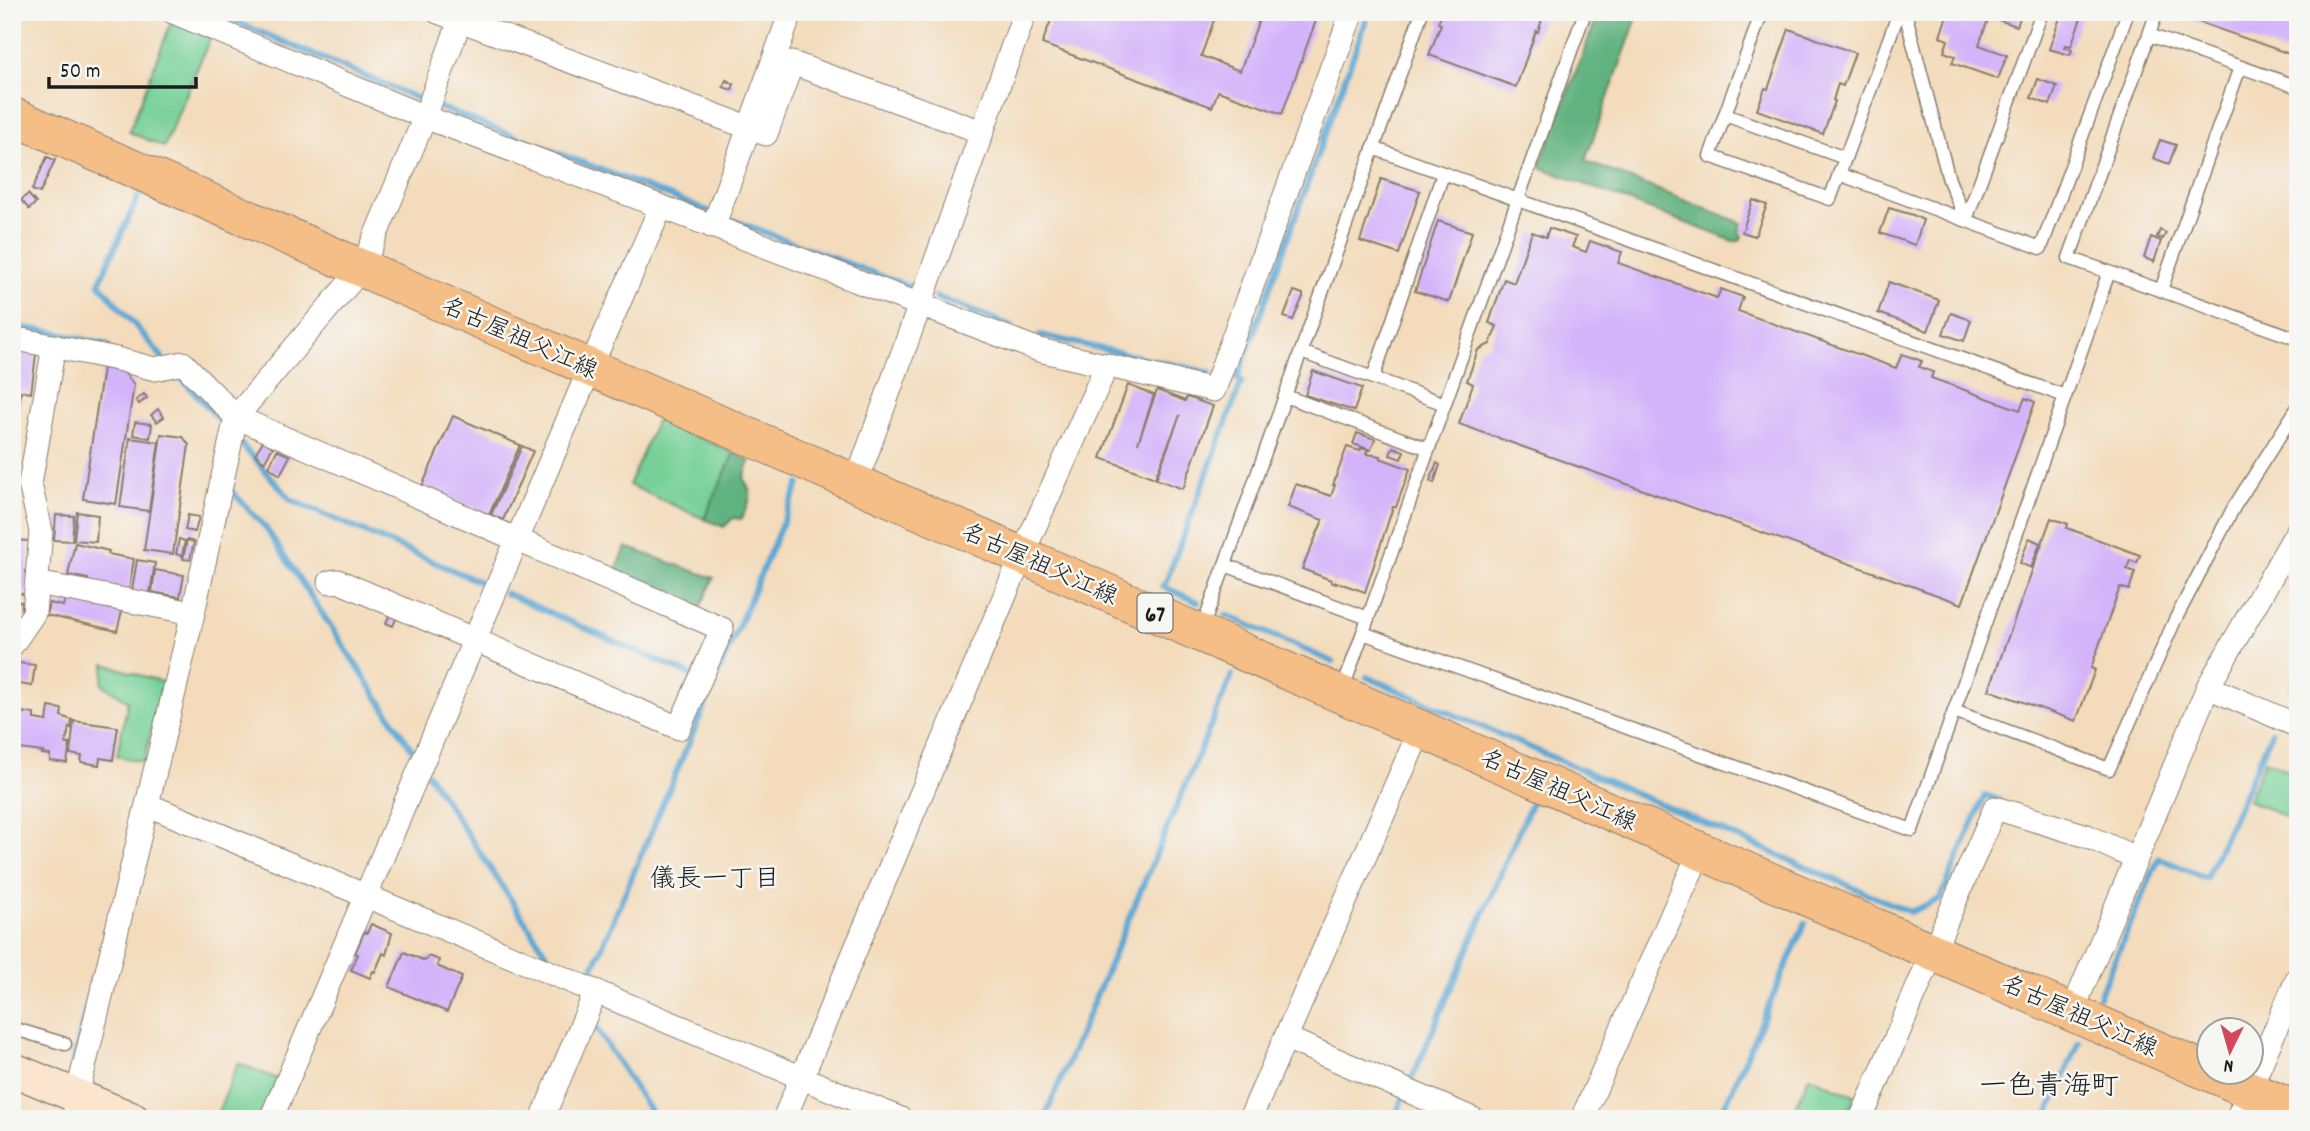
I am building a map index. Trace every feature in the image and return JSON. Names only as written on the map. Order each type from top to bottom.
[{"type":"main road","name":"名古屋祖父江線","points":[[12,116],[2072,1012],[2243,1104],[2298,1111]]},
{"type":"street","points":[[173,12],[425,117],[1039,350],[1214,390],[1352,12]]},
{"type":"street","points":[[438,12],[461,16],[766,134],[792,63],[982,132]]},
{"type":"street","points":[[713,227],[791,12]]},
{"type":"street","points":[[856,483],[1025,12]]},
{"type":"street","points":[[76,1108],[194,613],[236,417],[362,268],[425,117],[461,16]]},
{"type":"street","points":[[271,1119],[661,207]]},
{"type":"street","points":[[12,338],[155,369],[183,363],[236,417],[722,629],[679,728],[338,581],[330,582]]},
{"type":"street","points":[[12,645],[34,613],[41,531],[30,484],[54,346]]},
{"type":"street","points":[[784,1119],[1022,555],[1107,365]]},
{"type":"street","points":[[2072,1012],[2208,687],[2298,530]]},
{"type":"street","points":[[37,583],[194,613]]},
{"type":"street","points":[[2208,687],[2298,726]]},
{"type":"street","points":[[1250,1119],[1421,728]]},
{"type":"street","points":[[148,805],[901,1119]]},
{"type":"street","points":[[1860,1119],[1995,808],[2087,836],[2135,858]]},
{"type":"street","points":[[1583,1119],[1700,851]]},
{"type":"street","points":[[2243,1104],[2298,978]]},
{"type":"street","points":[[542,1119],[596,990]]},
{"type":"street","points":[[1286,1038],[1473,1119]]},
{"type":"street","points":[[12,1069],[76,1108],[132,1119]]},
{"type":"lane","points":[[1201,633],[1422,12]]},
{"type":"lane","points":[[1342,693],[1585,12]]},
{"type":"lane","points":[[1762,12],[1710,156],[1830,199],[1899,12]]},
{"type":"lane","points":[[1905,12],[1949,180],[1966,220]]},
{"type":"lane","points":[[1966,220],[2042,12]]},
{"type":"lane","points":[[1839,174],[2041,248],[2128,12]]},
{"type":"lane","points":[[2157,12],[2069,258],[2298,339]]},
{"type":"lane","points":[[2149,35],[2298,87]]},
{"type":"lane","points":[[2161,290],[2240,67]]},
{"type":"lane","points":[[1725,115],[1845,158]]},
{"type":"lane","points":[[1373,148],[2065,396]]},
{"type":"lane","points":[[1373,378],[1443,174]]},
{"type":"lane","points":[[1363,632],[1912,830],[2109,272]]},
{"type":"lane","points":[[1301,352],[1445,404]]},
{"type":"lane","points":[[1285,396],[1429,449]]},
{"type":"lane","points":[[1954,711],[2109,769],[2175,620],[2234,507],[2298,407]]},
{"type":"lane","points":[[1225,565],[1368,618]]},
{"type":"lane","points":[[12,1028],[65,1044]]},
{"type":"green space","points":[[1599,12],[1639,12],[1585,161],[1742,223],[1740,241],[1733,241],[1539,167]]},
{"type":"green space","points":[[172,20],[211,36],[164,147],[129,132]]},
{"type":"green space","points":[[657,419],[734,453],[704,519],[629,485]]},
{"type":"green space","points":[[734,453],[750,461],[744,479],[750,499],[741,519],[733,518],[724,527],[704,519]]},
{"type":"green space","points":[[626,547],[714,578],[699,610],[615,572]]},
{"type":"green space","points":[[105,664],[162,682],[144,762],[117,756],[128,701],[102,684]]},
{"type":"green space","points":[[2265,760],[2298,775],[2298,823],[2248,800]]},
{"type":"green space","points":[[238,1063],[280,1080],[263,1119],[215,1119]]},
{"type":"green space","points":[[1809,1076],[1855,1096],[1845,1119],[1790,1119]]},
{"type":"building","points":[[1054,12],[1152,12],[1169,18],[1171,12],[1217,12],[1201,56],[1240,71],[1262,12],[1319,12],[1282,114],[1218,91],[1212,107],[1042,44]]},
{"type":"building","points":[[1442,12],[1549,12],[1543,16],[1538,32],[1536,31],[1516,87],[1429,55],[1441,24],[1438,23]]},
{"type":"building","points":[[1948,12],[2022,12],[2017,26],[1989,17],[1979,45],[2007,55],[1998,79],[1952,63],[1955,56],[1944,52],[1948,40],[1940,37]]},
{"type":"building","points":[[2062,12],[2081,18],[2071,46],[2065,47],[2072,50],[2070,55],[2049,49]]},
{"type":"building","points":[[2189,12],[2298,12],[2298,57],[2187,18]]},
{"type":"building","points":[[1789,29],[1855,53],[1843,86],[1838,84],[1823,134],[1757,110],[1765,88],[1768,89]]},
{"type":"building","points":[[2038,79],[2057,86],[2050,105],[2031,98]]},
{"type":"building","points":[[726,80],[734,84],[732,90],[723,87]]},
{"type":"building","points":[[2160,140],[2176,145],[2169,164],[2153,158]]},
{"type":"building","points":[[47,157],[55,160],[40,193],[32,190]]},
{"type":"building","points":[[1381,179],[1420,191],[1399,254],[1360,241]]},
{"type":"building","points":[[28,194],[36,203],[29,209],[21,200]]},
{"type":"building","points":[[1753,200],[1767,205],[1755,236],[1742,232]]},
{"type":"building","points":[[1889,208],[1923,220],[1915,245],[1880,233]]},
{"type":"building","points":[[1438,221],[1472,232],[1449,302],[1415,291]]},
{"type":"building","points":[[1549,228],[1576,237],[1572,247],[1586,252],[1590,241],[1622,252],[1618,263],[1717,298],[1721,289],[1743,297],[1738,311],[1896,368],[1902,354],[1922,361],[1919,367],[1933,372],[1931,378],[2020,410],[2025,398],[2035,402],[1962,604],[1459,424],[1473,384],[1467,381],[1478,350],[1490,344],[1497,326],[1489,323],[1504,279],[1514,283],[1532,232],[1546,237]]},
{"type":"building","points":[[2160,230],[2166,233],[2163,239],[2157,237]]},
{"type":"building","points":[[2151,237],[2161,241],[2154,262],[2144,258]]},
{"type":"building","points":[[1889,282],[1939,300],[1928,331],[1878,313]]},
{"type":"building","points":[[1294,291],[1303,294],[1303,297],[1293,320],[1284,317]]},
{"type":"building","points":[[1951,313],[1971,320],[1964,341],[1943,334]]},
{"type":"building","points":[[12,348],[35,351],[36,355],[31,393],[21,391],[17,425],[12,424]]},
{"type":"building","points":[[103,368],[123,371],[134,385],[116,504],[83,499]]},
{"type":"building","points":[[1313,371],[1362,388],[1354,411],[1305,395]]},
{"type":"building","points":[[1128,385],[1154,395],[1138,443],[1157,390],[1185,401],[1187,397],[1213,406],[1183,489],[1156,479],[1180,415],[1155,478],[1101,458]]},
{"type":"building","points":[[144,394],[147,398],[139,404],[136,400]]},
{"type":"building","points":[[158,409],[164,417],[157,422],[151,415]]},
{"type":"building","points":[[453,416],[520,445],[489,515],[422,486]]},
{"type":"building","points":[[135,422],[152,424],[150,438],[133,435]]},
{"type":"building","points":[[1357,433],[1375,439],[1371,450],[1353,444]]},
{"type":"building","points":[[161,434],[183,437],[189,445],[173,554],[144,550]]},
{"type":"building","points":[[130,438],[159,442],[149,511],[120,507]]},
{"type":"building","points":[[263,441],[273,447],[264,462],[255,454]]},
{"type":"building","points":[[522,446],[533,451],[503,520],[491,515]]},
{"type":"building","points":[[1347,447],[1360,451],[1361,448],[1368,450],[1366,454],[1381,456],[1380,458],[1410,469],[1396,507],[1393,507],[1365,592],[1336,584],[1302,569],[1323,520],[1288,507],[1296,484],[1331,496]]},
{"type":"building","points":[[1393,447],[1404,451],[1401,459],[1390,455]]},
{"type":"building","points":[[277,450],[290,456],[280,475],[269,467]]},
{"type":"building","points":[[1437,463],[1440,465],[1434,483],[1430,481]]},
{"type":"building","points":[[77,512],[98,515],[96,542],[74,540]]},
{"type":"building","points":[[56,515],[74,516],[72,541],[54,540]]},
{"type":"building","points":[[188,515],[199,517],[195,532],[185,530]]},
{"type":"building","points":[[2051,518],[2068,524],[2067,528],[2140,555],[2137,563],[2130,560],[2127,569],[2135,572],[2129,590],[2120,587],[2091,668],[2095,670],[2076,721],[1989,690]]},
{"type":"building","points":[[2029,538],[2040,543],[2031,568],[2020,563]]},
{"type":"building","points":[[179,539],[185,541],[182,556],[176,554]]},
{"type":"building","points":[[12,540],[29,541],[27,594],[12,593]]},
{"type":"building","points":[[187,540],[194,542],[190,560],[183,559]]},
{"type":"building","points":[[75,543],[134,559],[129,589],[87,582],[88,579],[68,575]]},
{"type":"building","points":[[137,560],[155,563],[150,593],[132,590]]},
{"type":"building","points":[[155,570],[184,575],[180,597],[152,592]]},
{"type":"building","points":[[65,599],[122,611],[117,631],[46,615],[49,603],[63,606]]},
{"type":"building","points":[[12,601],[22,602],[21,614],[16,622],[12,622]]},
{"type":"building","points":[[390,614],[397,617],[393,626],[386,623]]},
{"type":"building","points":[[12,662],[35,665],[32,686],[12,683]]},
{"type":"building","points":[[49,707],[62,709],[61,716],[72,720],[66,744],[70,744],[67,763],[50,761],[50,755],[42,754],[43,752],[12,748],[12,716],[21,717],[22,712],[34,714],[34,719],[47,721]]},
{"type":"building","points":[[74,721],[118,727],[113,760],[100,758],[99,765],[81,762],[82,756],[70,754]]},
{"type":"building","points":[[371,924],[392,933],[386,955],[383,953],[370,978],[351,970],[364,932],[367,933]]},
{"type":"building","points":[[404,952],[425,961],[428,956],[439,960],[437,966],[462,977],[447,1012],[389,987]]},
{"type":"waterway","points":[[213,12],[419,99]]},
{"type":"waterway","points":[[1164,587],[1242,381],[1237,379],[1369,12]]},
{"type":"waterway","points":[[441,108],[711,212]]},
{"type":"waterway","points":[[139,195],[99,283],[162,357]]},
{"type":"waterway","points":[[735,221],[913,288]]},
{"type":"waterway","points":[[936,297],[1012,326]]},
{"type":"waterway","points":[[24,328],[52,332]]},
{"type":"waterway","points":[[56,333],[106,345]]},
{"type":"waterway","points":[[1040,335],[1210,373]]},
{"type":"waterway","points":[[183,380],[225,426]]},
{"type":"waterway","points":[[241,444],[291,500],[487,585]]},
{"type":"waterway","points":[[593,968],[799,484]]},
{"type":"waterway","points":[[230,489],[265,527],[417,757]]},
{"type":"waterway","points":[[1162,586],[1198,602]]},
{"type":"waterway","points":[[505,593],[693,676]]},
{"type":"waterway","points":[[1226,615],[1333,662]]},
{"type":"waterway","points":[[2292,687],[2298,674]]},
{"type":"waterway","points":[[1044,1119],[1232,675]]},
{"type":"waterway","points":[[1367,677],[1910,912],[1940,899],[1985,795],[1999,800]]},
{"type":"waterway","points":[[2099,996],[2159,858],[2206,878],[2272,732]]},
{"type":"waterway","points":[[428,774],[550,959]]},
{"type":"waterway","points":[[1410,1083],[1531,804]]},
{"type":"waterway","points":[[1719,1119],[1805,923]]},
{"type":"waterway","points":[[73,1065],[94,975]]},
{"type":"waterway","points":[[592,1022],[655,1119]]},
{"type":"waterway","points":[[2046,1119],[2079,1042]]},
{"type":"waterway","points":[[1394,1119],[1403,1098]]},
{"type":"district","name":"儀長一丁目","points":[[715,877]]},
{"type":"district","name":"一色青海町","points":[[2049,1084]]}]
